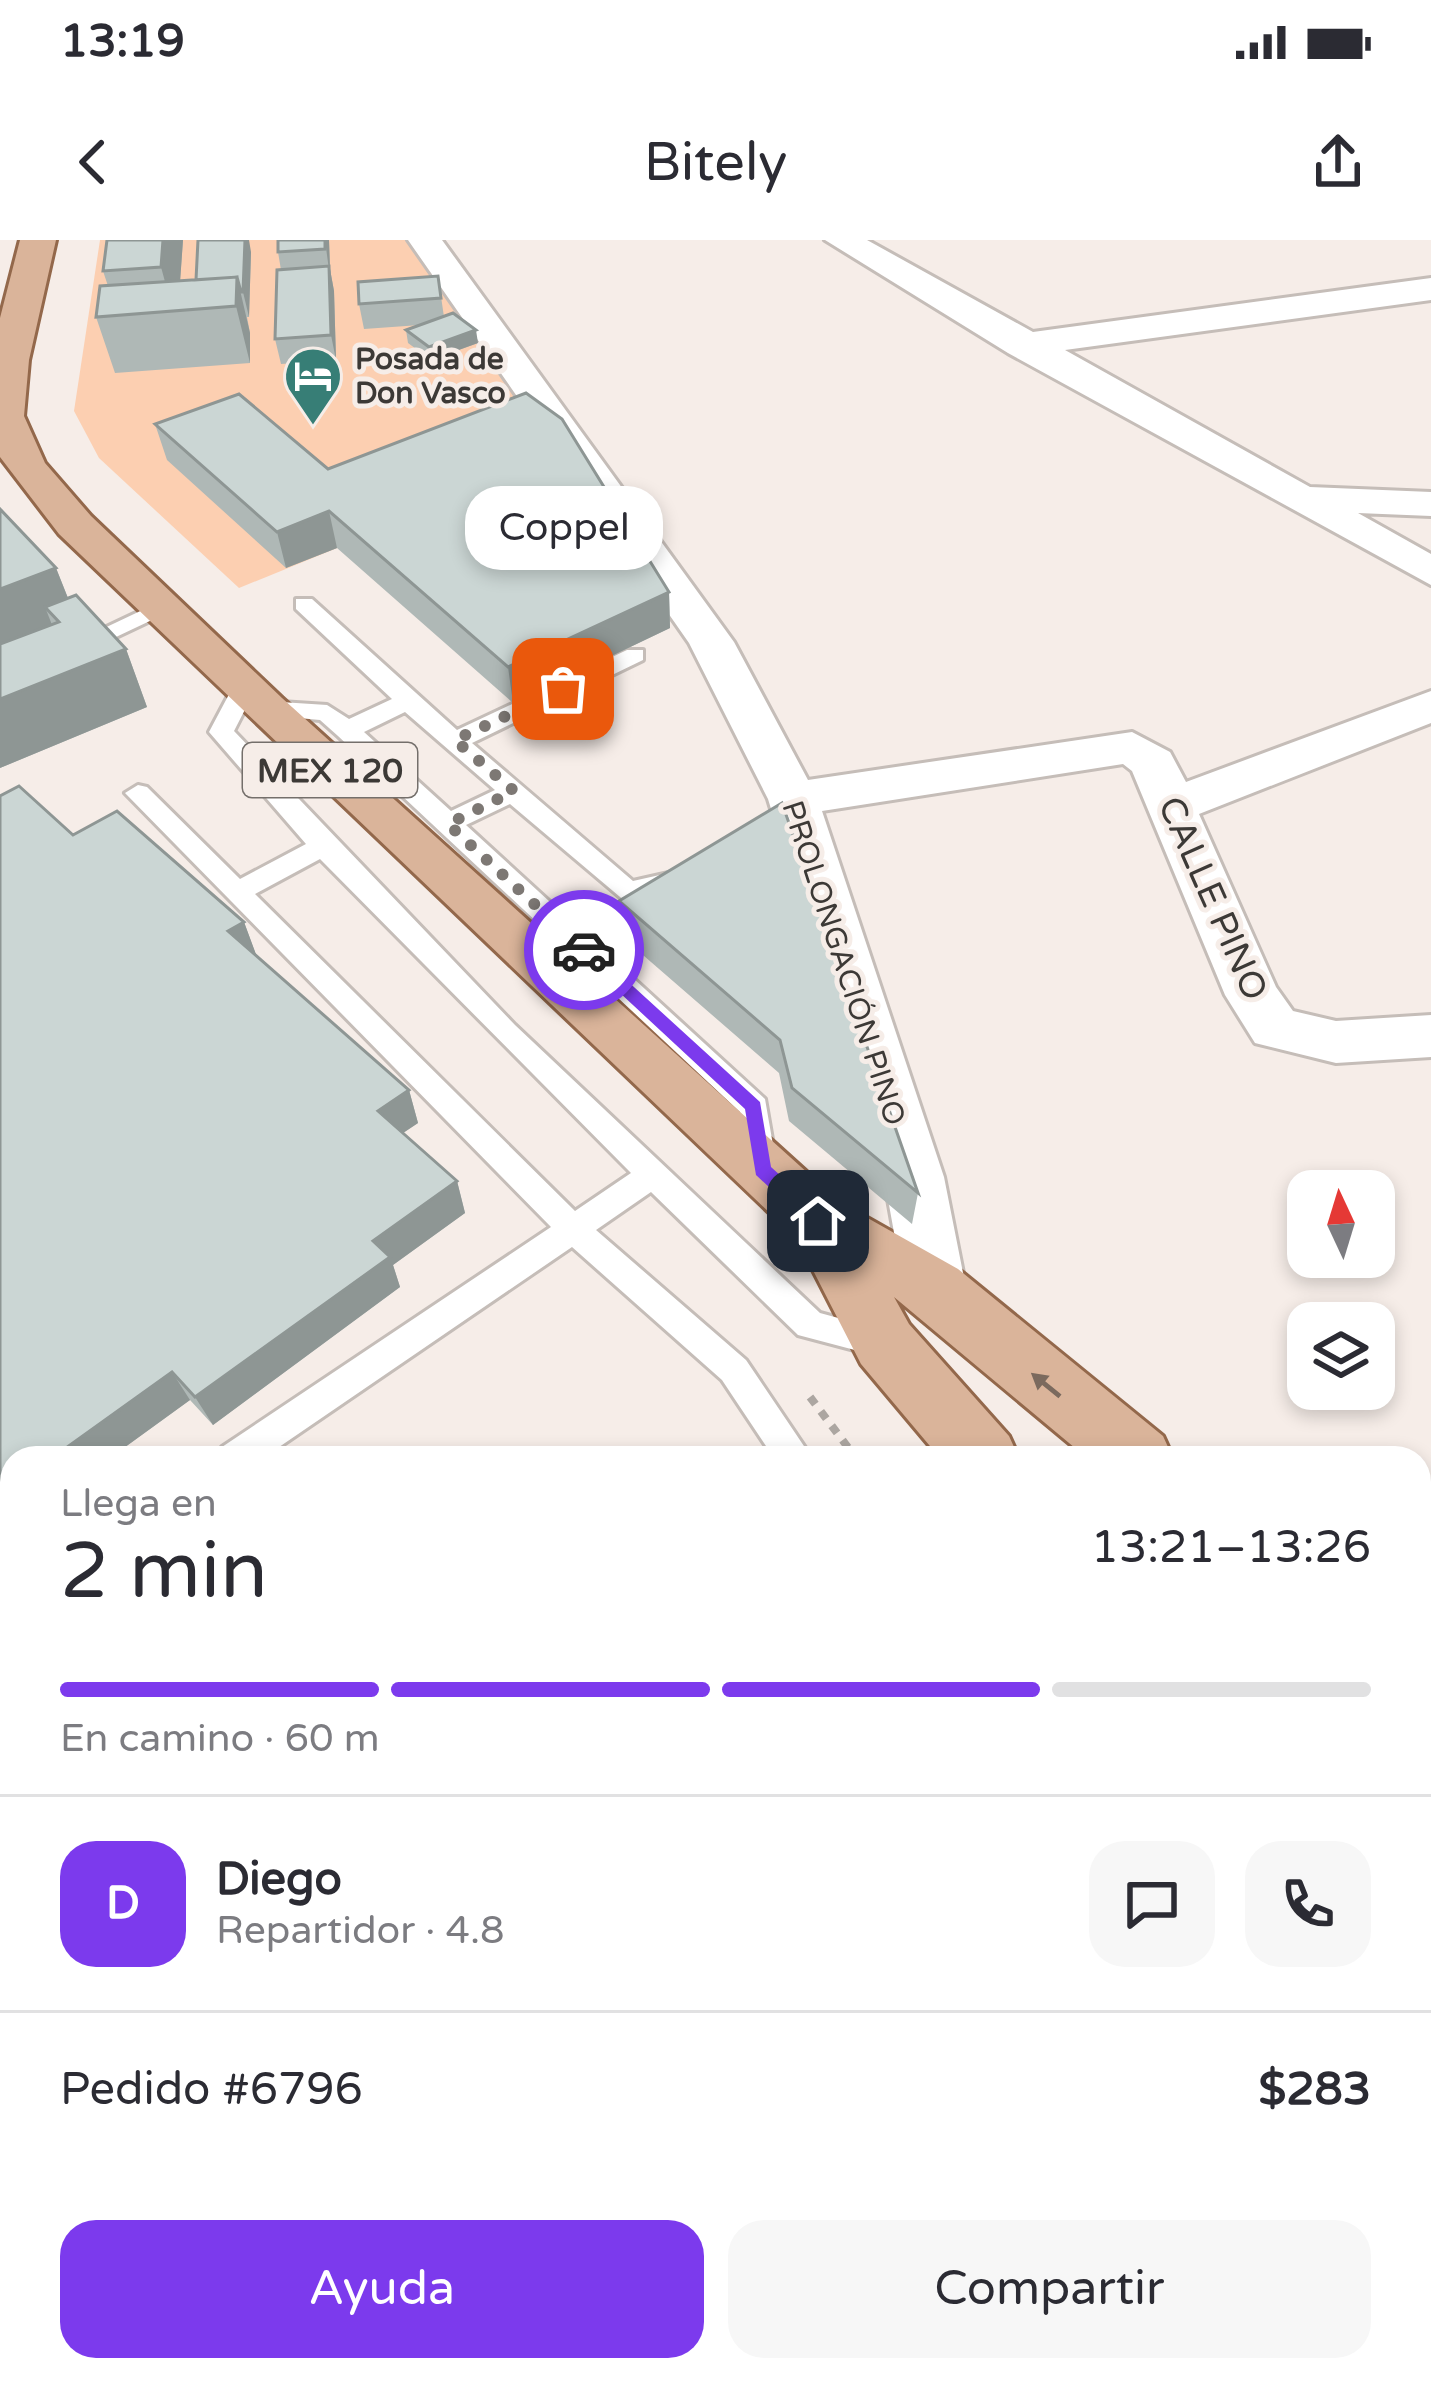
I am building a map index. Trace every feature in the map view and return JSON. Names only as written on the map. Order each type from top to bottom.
[{"type":"main road","name":"MEX 120","points":[[38,240],[9,360],[4,416],[25,467],[161,610],[254,699],[818,1221],[935,1288],[1124,1446]]},
{"type":"main road","name":"MEX 120","points":[[818,1221],[885,1344],[963,1444]]},
{"type":"street","name":"PROLONGACIÓN PINO","points":[[425,240],[711,642],[793,799],[914,1178],[935,1288]]},
{"type":"street","points":[[842,240],[1431,572]]},
{"type":"street","points":[[1021,345],[1431,289]]},
{"type":"street","points":[[1295,499],[1431,503]]},
{"type":"street","points":[[1174,805],[1431,706]]},
{"type":"street","name":"CALLE PINO","points":[[793,799],[1132,747],[1154,764],[1252,995],[1275,1028],[1336,1042],[1431,1036]]},
{"type":"lane","points":[[304,604],[408,700],[636,895],[692,871]]},
{"type":"lane","points":[[89,640],[161,610]]},
{"type":"lane","points":[[455,740],[634,655]]},
{"type":"lane","points":[[762,1170],[754,1107],[327,713],[254,699],[221,732],[322,846],[810,1325],[885,1344]]},
{"type":"lane","points":[[347,730],[408,700]]},
{"type":"lane","points":[[448,824],[514,791]]},
{"type":"lane","points":[[138,793],[573,1229],[734,1370],[786,1446]]},
{"type":"lane","points":[[235,893],[322,846]]},
{"type":"lane","points":[[259,1446],[653,1175]]},
{"type":"shaded area","name":"Posada de Don Vasco","points":[[100,240],[416,240],[565,455],[239,588],[99,458],[74,411]]},
{"type":"building","points":[[107,240],[163,240],[161,267],[103,271]]},
{"type":"building","points":[[198,240],[245,240],[243,292],[237,277],[196,280]]},
{"type":"building","points":[[278,240],[325,240],[325,249],[278,252]]},
{"type":"building","points":[[329,266],[331,335],[275,339],[277,270]]},
{"type":"building","points":[[438,276],[441,298],[359,304],[358,282]]},
{"type":"building","points":[[237,277],[236,306],[96,317],[100,286]]},
{"type":"building","points":[[453,313],[476,330],[429,347],[406,330]]},
{"type":"building","points":[[526,393],[562,419],[669,592],[508,667],[329,511],[277,532],[155,424],[239,394],[328,469]]},
{"type":"building","points":[[0,509],[56,568],[0,589]]},
{"type":"building","points":[[76,595],[126,649],[0,699],[0,644],[59,622],[45,607]]},
{"type":"building","points":[[19,786],[73,835],[117,811],[244,922],[228,931],[409,1090],[378,1111],[457,1181],[373,1241],[390,1257],[195,1397],[172,1372],[69,1446],[0,1446],[0,796]]},
{"type":"building","points":[[782,803],[918,1193],[792,1088],[780,1040],[619,901]]},
{"type":"way so far","points":[[563,689],[455,740],[514,791],[448,824],[584,950]]},
{"type":"place","name":"Posada de Don Vasco","points":[[313,427]]},
{"type":"place","name":"Coppel","points":[[563,689]]},
{"type":"route","points":[[584,950],[754,1107],[762,1170],[818,1221]]}]
